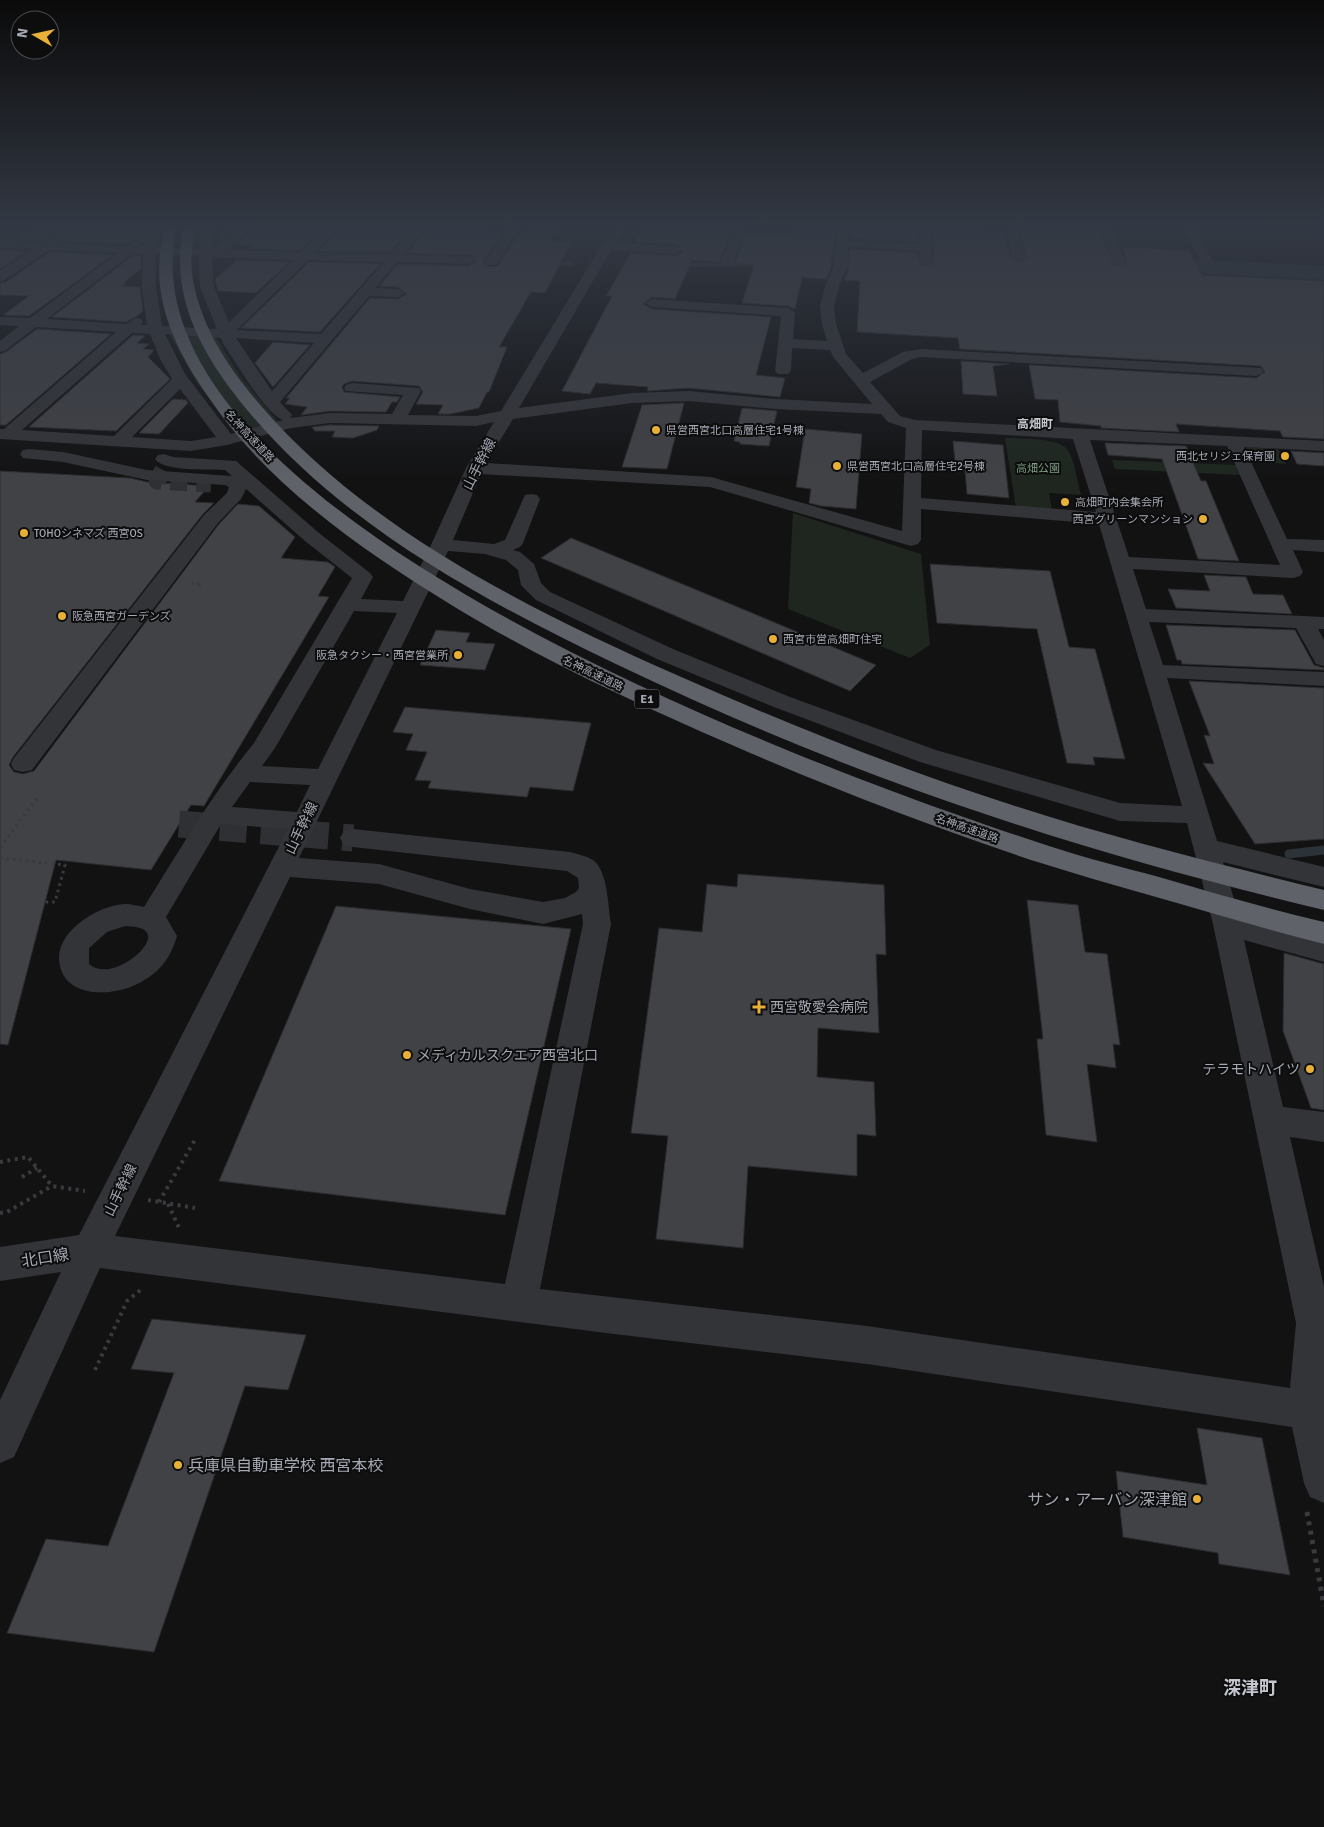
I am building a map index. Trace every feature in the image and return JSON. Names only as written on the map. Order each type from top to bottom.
[{"type":"highway","name":"名神高速道路","points":[[171,310],[180,336],[211,392],[259,449],[330,512],[383,551],[465,604],[534,643],[672,710],[784,759],[919,811],[1041,853],[1283,923],[1324,933]]},
{"type":"highway","name":"名神高速道路","points":[[195,310],[204,334],[219,363],[240,392],[286,445],[328,482],[396,534],[546,622],[688,689],[801,736],[930,786],[1053,827],[1231,877],[1324,900]]},
{"type":"street","points":[[0,348],[51,310]]},
{"type":"street","points":[[4,434],[150,310]]},
{"type":"street","points":[[152,310],[163,349],[180,380],[227,440]]},
{"type":"street","points":[[216,310],[231,345],[271,402],[290,423]]},
{"type":"street","points":[[225,334],[249,310]]},
{"type":"street","points":[[271,402],[348,310]]},
{"type":"street","name":"山手幹線","points":[[0,1443],[90,1250],[441,545],[475,468],[568,310]]},
{"type":"street","points":[[762,310],[788,312],[783,371]]},
{"type":"street","points":[[827,310],[829,324],[839,355],[894,419],[914,425],[1324,446]]},
{"type":"street","points":[[0,321],[324,339]]},
{"type":"street","points":[[785,343],[836,346]]},
{"type":"street","points":[[860,381],[908,355],[920,353],[1256,371]]},
{"type":"street","points":[[119,441],[180,380]]},
{"type":"street","points":[[330,418],[356,383],[413,391],[397,419]]},
{"type":"street","points":[[4,434],[191,446],[227,440],[290,423],[330,418],[476,421],[531,410],[632,398],[688,396],[776,404],[884,409]]},
{"type":"street","points":[[475,468],[711,482],[911,540],[914,425]]},
{"type":"street","points":[[1080,434],[1121,562],[1197,815],[1227,924],[1314,1323],[1308,1410],[1314,1492]]},
{"type":"street","points":[[1121,562],[1293,572],[1233,441]]},
{"type":"street","points":[[9,453],[62,457],[148,475],[228,480],[239,485],[235,495],[211,519],[23,764]]},
{"type":"street","points":[[62,457],[75,454],[166,460],[167,466],[230,465],[312,537],[363,577],[264,748],[242,773],[151,919]]},
{"type":"street","points":[[211,484],[219,485],[224,495],[211,519]]},
{"type":"street","points":[[495,551],[513,544],[531,499]]},
{"type":"street","points":[[912,503],[1107,518]]},
{"type":"street","points":[[1281,544],[1324,546]]},
{"type":"street","points":[[441,545],[487,548],[513,556],[526,568],[531,585],[544,596],[665,654],[782,702],[928,756],[1120,812],[1197,815]]},
{"type":"street","points":[[348,604],[409,608]]},
{"type":"street","points":[[1136,615],[1324,623]]},
{"type":"street","points":[[1303,622],[1324,659]]},
{"type":"street","points":[[1153,671],[1324,679]]},
{"type":"street","points":[[242,773],[326,778]]},
{"type":"street","points":[[215,815],[304,821]]},
{"type":"street","points":[[354,838],[570,862],[583,867],[592,880],[597,924],[519,1304]]},
{"type":"street","points":[[1206,848],[1324,877]]},
{"type":"street","points":[[282,867],[379,874],[470,899],[543,912],[572,907],[586,899],[592,889]]},
{"type":"street","points":[[1227,924],[1324,950]]},
{"type":"street","points":[[1269,1120],[1324,1127]]},
{"type":"street","name":"北口線","points":[[0,1264],[90,1250],[519,1304],[867,1345],[1308,1410]]},
{"type":"path","points":[[0,847],[39,796]]},
{"type":"path","points":[[0,858],[65,864],[55,902],[46,902]]},
{"type":"path","points":[[159,1202],[196,1138]]},
{"type":"path","points":[[22,1178],[37,1168]]},
{"type":"path","points":[[0,1213],[8,1212],[52,1186]]},
{"type":"path","points":[[168,1203],[180,1231]]},
{"type":"path","points":[[95,1370],[127,1301],[144,1288],[150,1289]]},
{"type":"path","points":[[1314,1492],[1324,1606]]},
{"type":"green space","points":[[169,334],[215,336],[240,376],[279,423],[239,435],[197,383]]},
{"type":"green space","name":"高畑公園","points":[[1005,438],[1047,441],[1062,445],[1067,449],[1072,459],[1081,495],[1049,493],[1052,510],[1016,508]]},
{"type":"green space","points":[[1246,447],[1278,449],[1286,464],[1253,461]]},
{"type":"green space","points":[[1112,460],[1236,465],[1240,475],[1115,469]]},
{"type":"green space","points":[[793,513],[921,554],[930,645],[910,658],[788,609]]},
{"type":"building","points":[[9,310],[37,310],[29,316],[3,315]]},
{"type":"building","points":[[61,310],[143,311],[126,322],[52,317]]},
{"type":"building","points":[[259,310],[339,310],[320,332],[241,328]]},
{"type":"building","points":[[360,310],[520,310],[499,347],[507,347],[489,392],[487,392],[479,408],[450,414],[438,414],[443,405],[416,404],[423,392],[419,386],[352,381],[344,384],[342,387],[344,392],[400,397],[397,402],[392,402],[386,412],[330,411],[301,415],[307,407],[285,404],[290,398],[286,398]]},
{"type":"building","points":[[604,310],[671,310],[771,317],[756,375],[785,378],[780,397],[688,388],[647,391],[648,387],[596,383],[590,394],[562,391]]},
{"type":"building","points":[[858,310],[1324,310],[1324,439],[1283,437],[1280,431],[1176,424],[1179,432],[1101,428],[1101,426],[1060,422],[1058,400],[1035,399],[1029,365],[1256,378],[1265,372],[1261,366],[960,349],[958,338],[857,332]]},
{"type":"building","points":[[37,329],[111,334],[6,425],[0,425],[0,354],[6,352]]},
{"type":"building","points":[[133,335],[145,336],[137,343],[149,344],[143,349],[154,350],[148,357],[170,379],[116,431],[29,427]]},
{"type":"building","points":[[273,342],[310,345],[273,387],[255,363]]},
{"type":"building","points":[[961,361],[1009,364],[993,366],[997,396],[963,394]]},
{"type":"building","points":[[173,399],[186,400],[188,403],[159,434],[139,433]]},
{"type":"building","points":[[684,403],[667,469],[622,467],[642,405]]},
{"type":"building","points":[[742,408],[777,411],[769,446],[740,444],[740,442],[734,441]]},
{"type":"building","points":[[330,425],[379,426],[377,430],[353,438],[332,437],[335,431],[315,431],[312,427]]},
{"type":"building","name":"県営西宮北口高層住宅2号棟","points":[[805,429],[862,434],[856,509],[809,503],[811,489],[796,487]]},
{"type":"building","points":[[953,441],[1003,445],[1009,498],[967,494],[965,471],[956,471]]},
{"type":"building","name":"西宮グリーンマンション","points":[[1105,443],[1186,446],[1201,481],[1206,481],[1239,561],[1198,559],[1162,459],[1108,455]]},
{"type":"building","points":[[1291,451],[1324,453],[1324,466],[1297,464]]},
{"type":"building","points":[[0,471],[130,478],[147,482],[209,486],[195,502],[214,503],[203,514],[13,757],[9,765],[14,772],[23,774],[34,771],[219,524],[238,504],[259,506],[295,537],[281,558],[328,562],[335,567],[318,596],[329,597],[204,806],[191,805],[151,870],[56,860],[8,1045],[0,1044]]},
{"type":"building","name":"西宮市営高畑町住宅","points":[[571,538],[876,665],[850,691],[541,558]]},
{"type":"building","points":[[930,564],[1050,571],[1069,647],[1095,649],[1125,759],[1093,757],[1095,765],[1067,763],[1037,629],[937,623]]},
{"type":"building","points":[[1204,575],[1246,577],[1253,594],[1283,595],[1292,614],[1176,608],[1168,589],[1210,591]]},
{"type":"building","points":[[1166,625],[1295,630],[1314,665],[1324,668],[1324,670],[1182,664],[1181,660],[1177,660]]},
{"type":"building","name":"阪急タクシー・西宮営業所","points":[[436,630],[470,633],[466,642],[495,644],[485,670],[420,665]]},
{"type":"building","points":[[1189,681],[1324,688],[1324,839],[1255,844],[1203,763],[1214,764],[1204,735],[1210,736]]},
{"type":"building","points":[[405,707],[591,723],[573,791],[530,787],[527,797],[428,788],[431,781],[415,780],[427,752],[406,750],[413,734],[393,732]]},
{"type":"building","points":[[738,874],[884,885],[886,955],[876,954],[879,1033],[818,1028],[817,1077],[874,1082],[876,1136],[857,1134],[857,1176],[748,1166],[743,1248],[656,1239],[668,1136],[631,1133],[659,928],[702,932],[707,884],[737,887]]},
{"type":"building","points":[[1027,900],[1078,905],[1085,952],[1107,954],[1120,1045],[1113,1044],[1116,1068],[1087,1064],[1097,1142],[1046,1135],[1037,1039],[1043,1039]]},
{"type":"building","name":"メディカルスクエア西宮北口","points":[[336,906],[571,929],[505,1215],[219,1181]]},
{"type":"building","points":[[1284,953],[1324,964],[1324,1110],[1311,1108],[1283,1031]]},
{"type":"building","name":"兵庫県自動車学校 西宮本校","points":[[152,1319],[306,1335],[288,1390],[245,1386],[154,1652],[7,1633],[46,1539],[108,1546],[174,1373],[131,1369]]},
{"type":"building","name":"サン・アーバン深津館","points":[[1197,1428],[1262,1438],[1290,1575],[1219,1564],[1218,1553],[1123,1537],[1116,1471],[1207,1485]]},
{"type":"waterway","points":[[1289,854],[1324,850]]},
{"type":"tunnel","points":[[163,470],[157,481],[211,484]]},
{"type":"tunnel","points":[[179,824],[353,838]]},
{"type":"place","name":"県営西宮北口高層住宅1号棟","points":[[656,430]]},
{"type":"place","name":"西北セリジェ保育園","points":[[1285,456]]},
{"type":"place","name":"県営西宮北口高層住宅2号棟","points":[[837,466]]},
{"type":"place","name":"高畑町内会集会所","points":[[1065,502]]},
{"type":"place","name":"西宮グリーンマンション","points":[[1203,519]]},
{"type":"place","name":"TOHOシネマズ 西宮OS","points":[[24,533]]},
{"type":"place","name":"阪急西宮ガーデンズ","points":[[62,616]]},
{"type":"place","name":"西宮市営高畑町住宅","points":[[773,639]]},
{"type":"place","name":"阪急タクシー・西宮営業所","points":[[458,655]]},
{"type":"place","name":"西宮敬愛会病院","points":[[759,1007]]},
{"type":"place","name":"メディカルスクエア西宮北口","points":[[407,1055]]},
{"type":"place","name":"テラモトハイツ","points":[[1310,1069]]},
{"type":"place","name":"兵庫県自動車学校 西宮本校","points":[[178,1465]]},
{"type":"place","name":"サン・アーバン深津館","points":[[1197,1499]]},
{"type":"district","name":"高畑町","points":[[1035,424]]},
{"type":"district","name":"深津町","points":[[1250,1688]]}]
